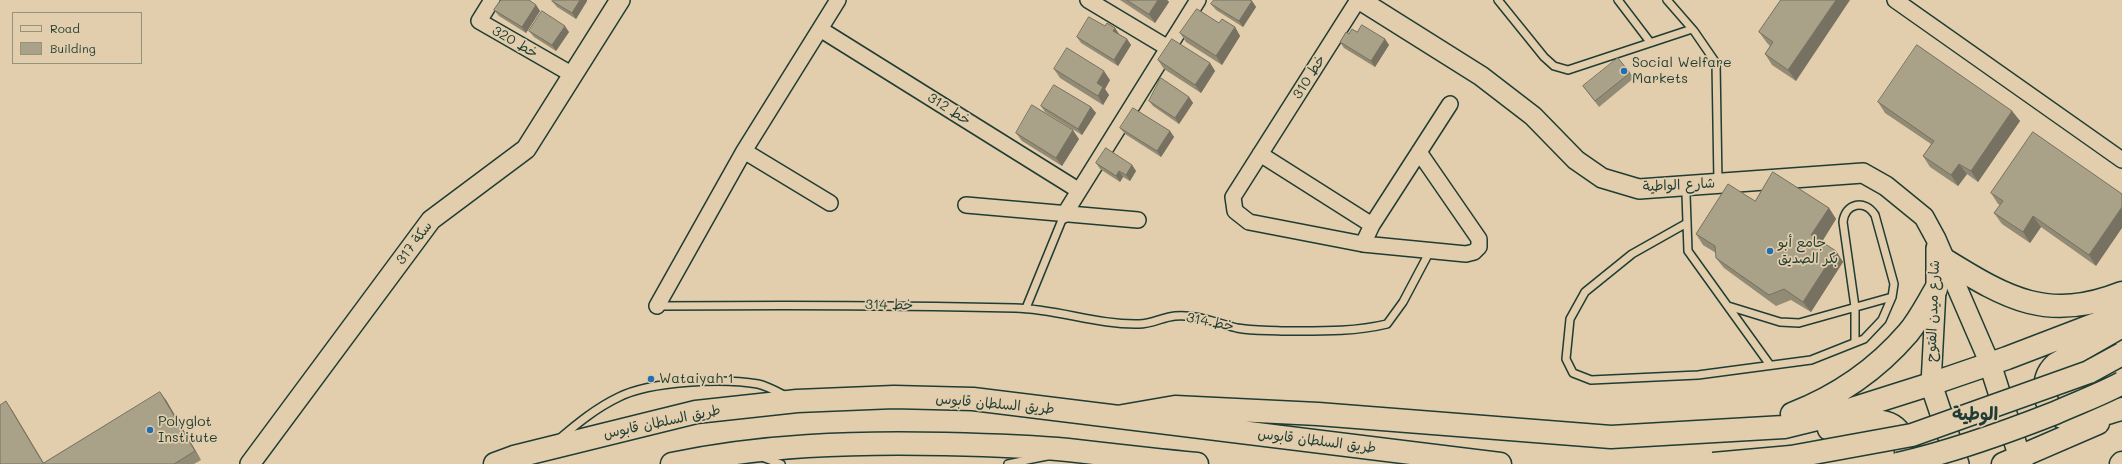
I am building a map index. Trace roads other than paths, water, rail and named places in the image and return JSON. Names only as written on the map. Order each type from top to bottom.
[{"type":"highway","points":[[1945,260],[1981,283],[2020,300],[2046,306],[2066,308],[2102,301],[2122,293]]},
{"type":"highway","points":[[1741,429],[1820,403],[1867,372],[1909,333],[1936,289]]},
{"type":"highway","points":[[1123,416],[1175,407],[1318,414],[1610,437],[1741,429],[1784,428],[1833,415],[1931,384],[1990,364],[2122,314]]},
{"type":"highway","points":[[2122,326],[2056,364],[2048,371],[2045,381],[2045,398],[2052,410],[2063,419],[2074,420],[2122,410]]},
{"type":"highway","points":[[1713,464],[1791,457],[1912,435],[2089,372],[2122,354]]},
{"type":"highway","points":[[1898,464],[2016,429],[2106,392],[2122,383]]},
{"type":"highway","name":"طريق السلطان قابوس","points":[[495,464],[547,449],[696,412],[798,401],[894,397],[973,399],[1123,416],[1500,464]]},
{"type":"highway","points":[[2015,462],[2122,410]]},
{"type":"highway","points":[[1784,428],[1804,434],[1861,423],[1884,422],[1896,428],[1900,432],[1906,451],[1906,464]]},
{"type":"highway","points":[[672,464],[716,455],[818,445],[893,443],[985,445],[1067,450],[1121,460],[1197,464]]},
{"type":"main road","points":[[1990,364],[2015,462]]},
{"type":"main road","points":[[1931,384],[1958,464]]},
{"type":"street","name":"خط 320","points":[[492,0],[479,21],[572,75]]},
{"type":"street","name":"سكة 317","points":[[250,464],[431,220],[526,149],[620,0]]},
{"type":"street","name":"خط 314","points":[[657,306],[744,151],[838,0]]},
{"type":"street","points":[[1088,0],[1168,48]]},
{"type":"street","points":[[1064,215],[1078,190],[1198,0]]},
{"type":"street","name":"خط 310","points":[[1359,0],[1233,197],[1236,211],[1249,222],[1363,244]]},
{"type":"street","name":"شارع الواطية","points":[[1359,0],[1481,76],[1533,116],[1576,160],[1602,178],[1639,189],[1685,188],[1718,183],[1863,173],[1886,186],[1924,217],[1936,239],[1990,364]]},
{"type":"street","points":[[1895,0],[2122,160]]},
{"type":"street","name":"خط 312","points":[[820,28],[1078,190]]},
{"type":"street","points":[[1419,152],[1480,243],[1477,250],[1466,254],[1363,244],[1372,225],[1419,152],[1450,104]]},
{"type":"street","points":[[744,151],[830,203]]},
{"type":"street","points":[[1260,154],[1372,225]]},
{"type":"street","points":[[966,206],[1138,220]]},
{"type":"street","name":"شارع ميدن الفتوح","points":[[1931,384],[1936,289],[1936,239]]},
{"type":"lane","points":[[1498,0],[1554,66],[1568,70],[1692,29]]},
{"type":"lane","points":[[1618,0],[1650,42]]},
{"type":"lane","points":[[1667,0],[1692,29],[1716,63],[1718,183]]},
{"type":"lane","points":[[1685,188],[1688,251],[1770,366]]},
{"type":"lane","points":[[1687,223],[1632,254],[1585,292],[1570,319],[1566,359],[1573,373],[1591,380],[1698,375],[1811,360],[1864,339],[1882,320],[1892,296],[1894,284],[1875,215],[1868,207],[1858,204],[1845,212],[1843,222],[1855,307],[1855,342]]},
{"type":"lane","points":[[1026,308],[1064,215]]},
{"type":"lane","name":"خط 314","points":[[657,306],[878,304],[1026,308],[1062,313],[1086,320],[1110,323],[1142,324],[1175,316],[1208,319],[1236,328],[1258,330],[1365,330],[1387,324],[1403,302],[1430,251]]},
{"type":"lane","points":[[1727,306],[1780,322],[1799,323],[1892,296]]},
{"type":"lane","points":[[547,449],[587,415],[620,396],[658,386],[697,381],[759,384],[798,401]]},
{"type":"lane","points":[[1008,464],[1033,460],[1067,450]]},
{"type":"lane","points":[[747,452],[781,464]]},
{"type":"place","name":"Social Welfare Markets","points":[[1624,71]]},
{"type":"place","name":"جامع أبو بكر الصديق","points":[[1770,251]]},
{"type":"place","name":"Wataiyah 1","points":[[651,379]]},
{"type":"place","name":"Polyglot Institute","points":[[150,430]]},
{"type":"district","name":"الوطية","points":[[1975,414]]}]
